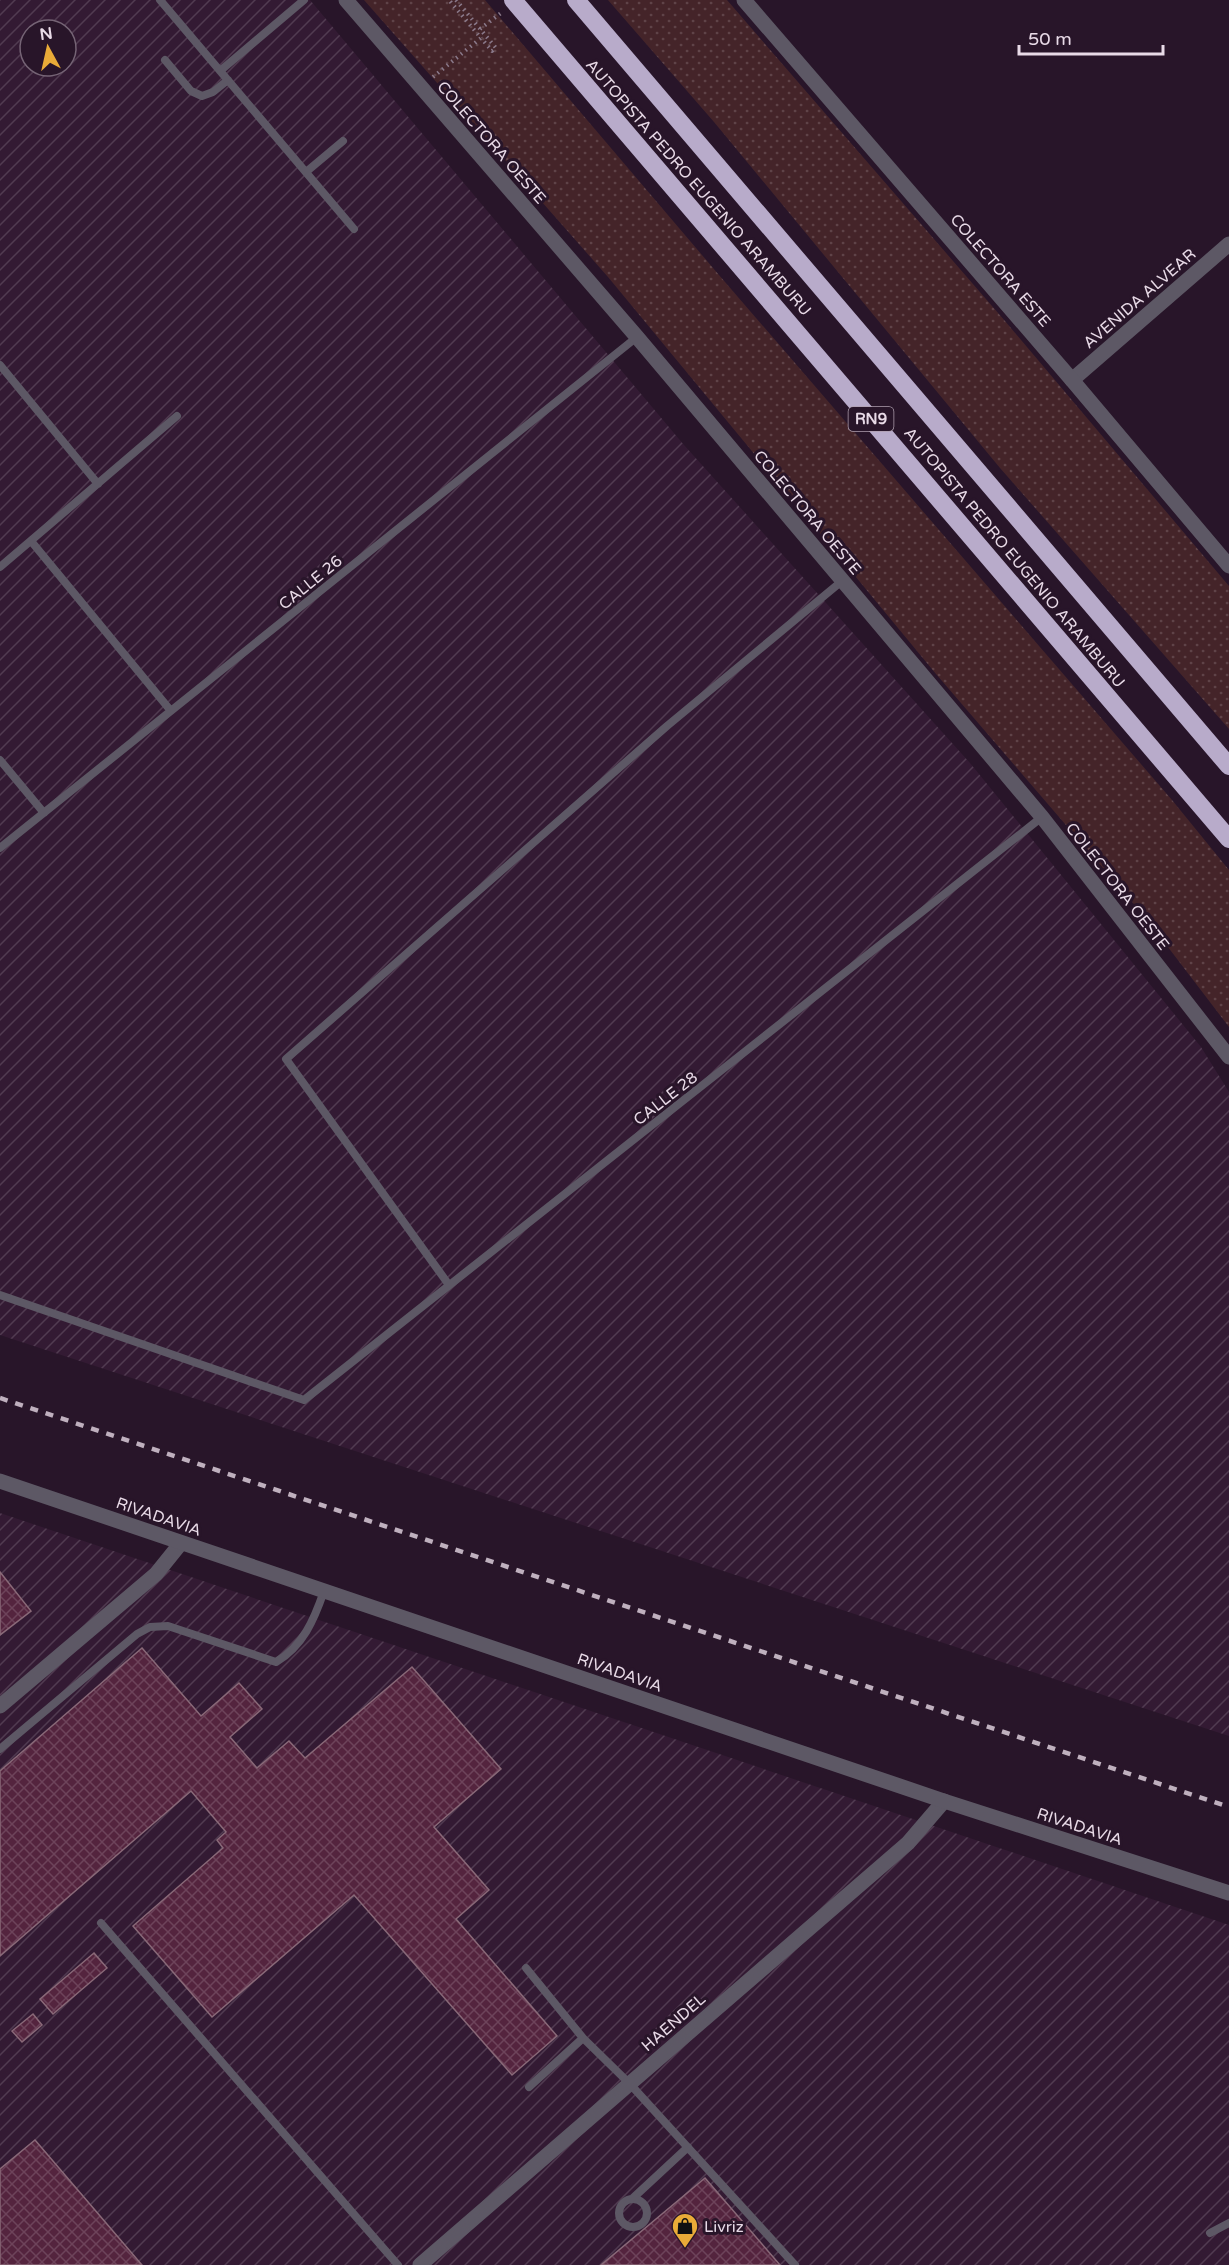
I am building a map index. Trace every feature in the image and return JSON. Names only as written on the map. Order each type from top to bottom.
[{"type":"highway","name":"AUTOPISTA PEDRO EUGENIO ARAMBURU","points":[[576,0],[1229,766]]},
{"type":"highway","name":"AUTOPISTA PEDRO EUGENIO ARAMBURU","points":[[510,4],[1229,839]]},
{"type":"street","name":"COLECTORA OESTE","points":[[346,0],[637,338],[1042,818],[1229,1057]]},
{"type":"street","name":"COLECTORA ESTE","points":[[744,0],[1072,380],[1229,566]]},
{"type":"street","name":"AVENIDA ALVEAR","points":[[1072,380],[1229,244]]},
{"type":"street","name":"RIVADAVIA","points":[[0,1481],[944,1801],[1229,1893]]},
{"type":"street","points":[[0,1706],[156,1574],[181,1543]]},
{"type":"street","name":"HAENDEL","points":[[420,2265],[908,1843],[944,1801]]},
{"type":"lane","points":[[160,0],[354,230]]},
{"type":"lane","points":[[220,71],[304,0]]},
{"type":"lane","points":[[165,60],[191,91],[202,96],[213,92],[228,80]]},
{"type":"lane","points":[[306,172],[343,141]]},
{"type":"lane","name":"CALLE 26","points":[[0,848],[637,338]]},
{"type":"lane","points":[[0,365],[99,484]]},
{"type":"lane","points":[[0,567],[177,416]]},
{"type":"lane","points":[[31,541],[171,711]]},
{"type":"lane","points":[[449,1285],[286,1059],[667,726],[842,581]]},
{"type":"lane","points":[[0,760],[44,813]]},
{"type":"lane","name":"CALLE 28","points":[[0,1295],[304,1400],[1042,818]]},
{"type":"lane","points":[[0,1749],[138,1634],[150,1627],[168,1626],[276,1662],[290,1654],[306,1634],[324,1591]]},
{"type":"lane","points":[[101,1923],[398,2265]]},
{"type":"lane","points":[[526,1968],[583,2038],[630,2084],[795,2265]]},
{"type":"lane","points":[[529,2087],[583,2038]]},
{"type":"lane","points":[[633,2198],[688,2147]]},
{"type":"lane","points":[[1210,2233],[1229,2223]]},
{"type":"path","points":[[449,0],[492,51],[496,48],[456,0]]},
{"type":"path","points":[[480,29],[510,4]]},
{"type":"path","points":[[421,87],[481,38]]},
{"type":"shaded area","points":[[0,0],[310,0],[684,445],[970,763],[1201,1047],[1229,1092],[1229,1736],[0,1335]]},
{"type":"shaded area","points":[[364,0],[485,0],[1172,800],[1229,870],[1229,1027],[1145,917],[936,674],[608,277]]},
{"type":"shaded area","points":[[608,0],[727,0],[1005,321],[1229,586],[1229,729],[1000,468],[714,122]]},
{"type":"shaded area","points":[[0,1513],[1229,1925],[1229,2265],[0,2265]]},
{"type":"building","points":[[0,1572],[31,1611],[0,1635]]},
{"type":"building","points":[[142,1648],[201,1716],[239,1683],[262,1709],[230,1737],[257,1768],[289,1741],[305,1758],[412,1667],[501,1769],[434,1827],[489,1890],[456,1919],[557,2036],[512,2075],[354,1895],[212,2017],[133,1926],[223,1848],[217,1840],[226,1832],[191,1791],[0,1956],[0,1771]]},
{"type":"building","points":[[94,1953],[107,1968],[53,2014],[40,1999]]},
{"type":"building","points":[[33,2014],[42,2025],[22,2042],[12,2031]]},
{"type":"building","points":[[35,2140],[142,2265],[0,2265],[0,2169]]},
{"type":"building","points":[[705,2178],[780,2265],[601,2265]]},
{"type":"railway","points":[[0,1398],[1229,1807]]},
{"type":"place","name":"Livriz","points":[[685,2249]]}]
